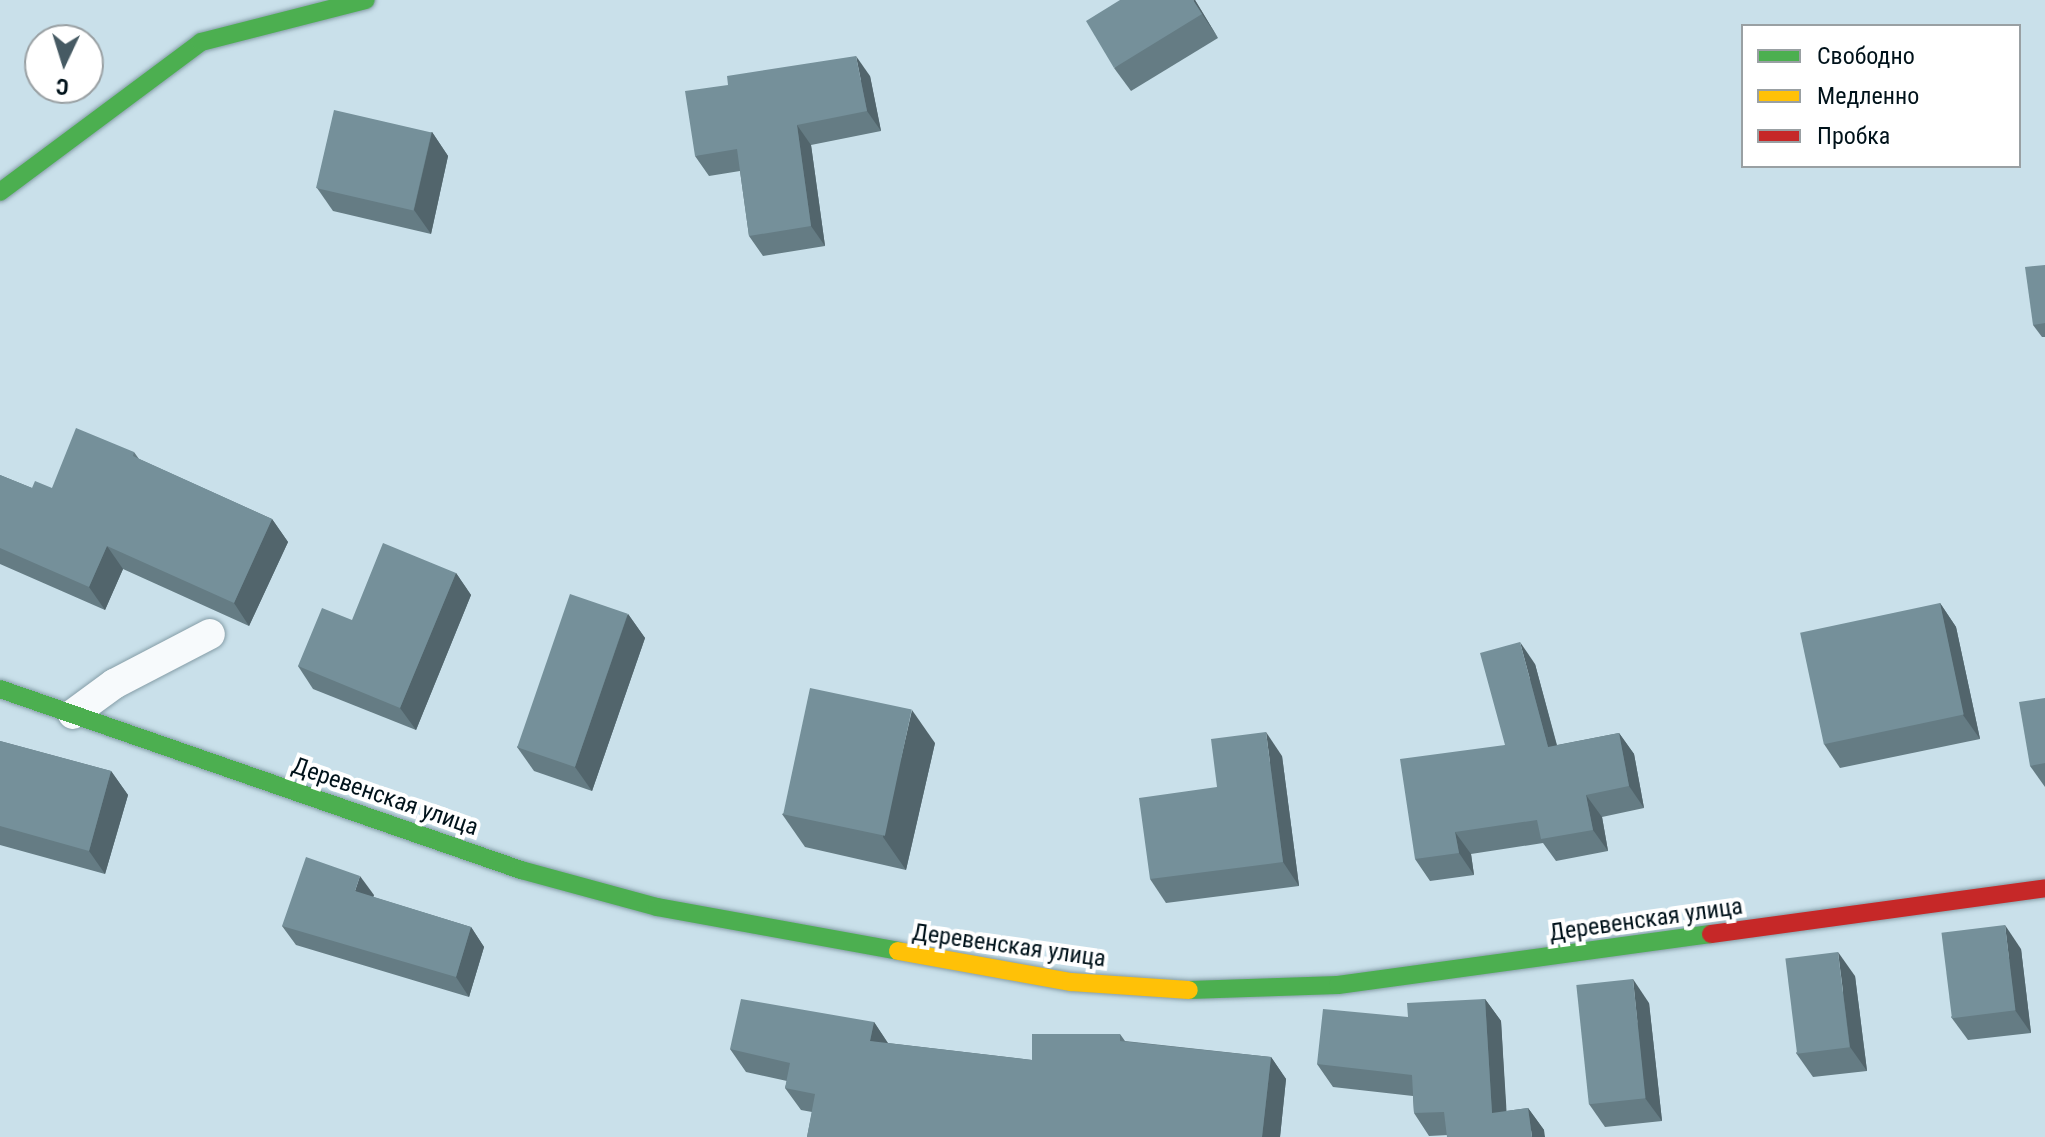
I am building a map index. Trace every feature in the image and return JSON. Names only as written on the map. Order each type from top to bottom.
[{"type":"street","points":[[0,192],[201,42],[366,0]]},
{"type":"street","name":"Деревенская улица","points":[[0,689],[521,870],[642,903],[825,942],[1071,982],[1205,991],[1338,985],[2045,888]]},
{"type":"lane","points":[[73,714],[114,684],[210,634]]},
{"type":"building","points":[[1120,0],[1193,0],[1202,14],[1114,68],[1086,21]]},
{"type":"building","points":[[856,56],[867,111],[797,125],[811,226],[749,236],[737,149],[695,156],[685,91],[728,85],[727,76]]},
{"type":"building","points":[[334,110],[431,132],[413,210],[316,188]]},
{"type":"building","points":[[2045,265],[2045,323],[2033,325],[2025,267]]},
{"type":"building","points":[[76,428],[134,452],[133,456],[272,519],[234,603],[107,546],[89,587],[0,548],[0,475],[32,488],[35,481],[52,488]]},
{"type":"building","points":[[383,543],[456,573],[400,708],[298,666],[322,608],[352,620]]},
{"type":"building","points":[[570,594],[628,614],[575,767],[517,747]]},
{"type":"building","points":[[1940,603],[1964,715],[1824,744],[1800,633]]},
{"type":"building","points":[[1520,642],[1548,747],[1619,733],[1629,786],[1586,795],[1593,830],[1541,839],[1537,820],[1455,832],[1459,853],[1415,859],[1400,759],[1505,745],[1480,653]]},
{"type":"building","points":[[810,688],[912,710],[885,836],[783,814]]},
{"type":"building","points":[[2045,698],[2045,763],[2030,766],[2019,702]]},
{"type":"building","points":[[1266,732],[1283,862],[1150,879],[1139,798],[1217,787],[1211,739]]},
{"type":"building","points":[[0,741],[111,771],[89,851],[0,826]]},
{"type":"building","points":[[306,857],[360,876],[355,891],[471,927],[456,977],[282,926]]},
{"type":"building","points":[[2005,925],[2015,1010],[1952,1018],[1941,933]]},
{"type":"building","points":[[1838,952],[1850,1047],[1797,1054],[1785,958]]},
{"type":"building","points":[[1633,979],[1646,1098],[1589,1104],[1576,985]]},
{"type":"building","points":[[741,999],[874,1022],[870,1041],[1032,1060],[1032,1034],[1120,1034],[1120,1041],[1271,1057],[1262,1137],[807,1137],[815,1094],[785,1088],[790,1063],[730,1049]]},
{"type":"building","points":[[1485,999],[1492,1113],[1528,1108],[1532,1137],[1447,1137],[1444,1112],[1414,1113],[1412,1075],[1317,1064],[1323,1009],[1408,1017],[1407,1003]]},
{"type":"traffic: fast","points":[[0,192],[201,42],[366,0]]},
{"type":"traffic: fast","points":[[0,689],[521,870],[657,907],[898,951]]},
{"type":"traffic: fast","points":[[1189,990],[1338,985],[1711,934]]},
{"type":"traffic: slow","points":[[898,951],[1071,982],[1189,990]]},
{"type":"traffic: jam","points":[[1711,934],[2045,888]]}]
